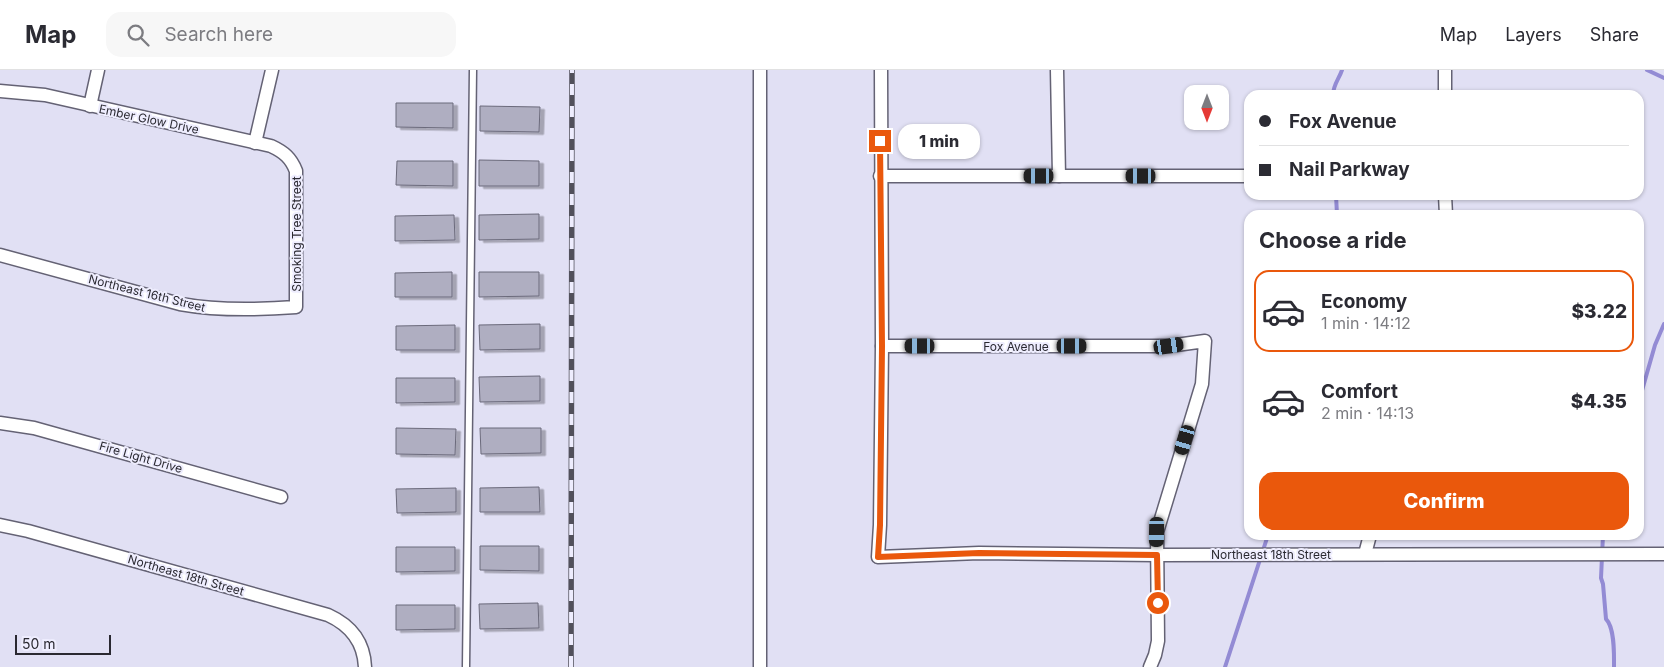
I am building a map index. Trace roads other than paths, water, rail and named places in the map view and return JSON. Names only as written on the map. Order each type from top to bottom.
[{"type":"street","points":[[90,106],[98,70]]},
{"type":"street","points":[[255,143],[272,70]]},
{"type":"street","points":[[760,70],[760,667]]},
{"type":"street","points":[[881,70],[882,346]]},
{"type":"street","points":[[1058,70],[1059,176]]},
{"type":"street","points":[[1445,70],[1445,90]]},
{"type":"street","name":"Ember Glow Drive","points":[[0,91],[45,96],[271,146],[280,150],[292,161]]},
{"type":"street","name":"Smoking Tree Street","points":[[292,161],[296,171],[296,308]]},
{"type":"street","points":[[880,176],[1244,176]]},
{"type":"street","name":"Northeast 16th Street","points":[[0,255],[200,308],[233,310],[296,308]]},
{"type":"street","name":"Fox Avenue","points":[[882,346],[1169,346],[1205,341],[1202,384],[1157,532],[1158,641],[1150,667]]},
{"type":"street","name":"Northeast 18th Street","points":[[882,346],[878,557],[979,553],[1157,555],[1664,554]]},
{"type":"street","name":"Fire Light Drive","points":[[0,423],[34,428],[281,497]]},
{"type":"street","name":"Northeast 18th Street","points":[[0,525],[314,609],[336,618],[346,625],[361,644],[365,667]]},
{"type":"street","points":[[1365,554],[1369,540]]},
{"type":"lane","points":[[466,667],[473,70]]},
{"type":"waterway","points":[[1333,90],[1342,70]]},
{"type":"waterway","points":[[1647,70],[1664,78]]},
{"type":"waterway","points":[[1336,200],[1337,210]]},
{"type":"waterway","points":[[1644,384],[1655,345],[1664,324]]},
{"type":"waterway","points":[[1225,667],[1266,540]]},
{"type":"waterway","points":[[1603,540],[1601,578],[1606,619],[1612,635],[1614,667]]},
{"type":"railway","points":[[571,667],[572,70]]}]
